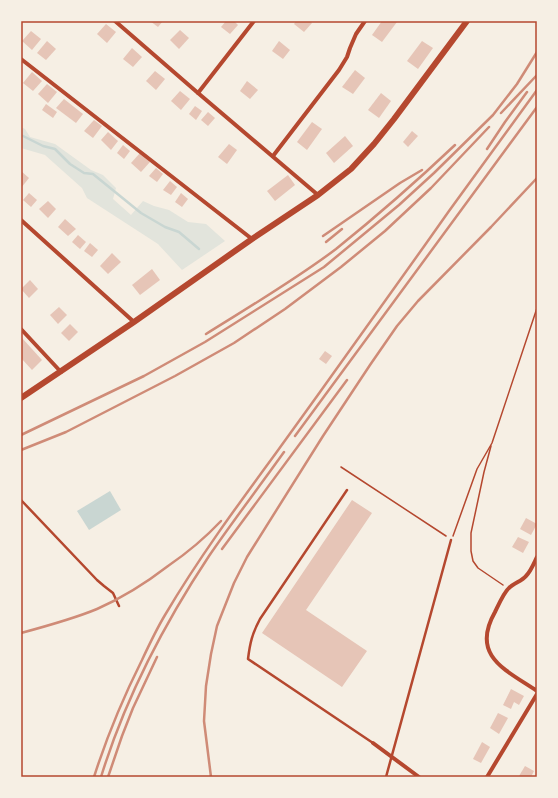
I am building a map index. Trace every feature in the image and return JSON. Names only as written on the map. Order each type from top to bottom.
[{"type":"street","points":[[115,21],[198,94],[318,195]]},
{"type":"street","points":[[198,94],[254,21]]},
{"type":"street","points":[[273,156],[339,70],[347,57],[356,34],[365,21]]},
{"type":"street","points":[[21,398],[318,195],[351,169],[394,119],[467,21]]},
{"type":"street","points":[[21,59],[252,239]]},
{"type":"street","points":[[21,220],[134,322]]},
{"type":"street","points":[[21,329],[61,372]]},
{"type":"street","points":[[537,557],[527,576],[508,589],[490,620],[487,633],[490,655],[500,666],[537,691]]},
{"type":"street","points":[[487,777],[537,694]]},
{"type":"street","points":[[373,743],[419,777]]},
{"type":"lane","points":[[346,490],[260,619],[253,633],[248,659],[373,743]]},
{"type":"lane","points":[[21,500],[97,580],[113,593],[119,606]]},
{"type":"lane","points":[[386,777],[451,540]]},
{"type":"path","points":[[508,589],[478,568],[473,561],[471,551],[471,533],[484,472],[492,443],[537,308]]},
{"type":"path","points":[[341,467],[451,540],[477,469],[492,443]]},
{"type":"shaded area","points":[[21,127],[25,129],[30,137],[55,144],[91,170],[103,175],[116,188],[113,199],[131,215],[143,201],[169,210],[188,222],[206,224],[225,241],[182,270],[158,244],[87,198],[82,188],[45,155],[21,148]]},
{"type":"shaded area","points":[[110,491],[121,510],[89,530],[77,511]]},
{"type":"building","points":[[150,21],[163,21],[158,27]]},
{"type":"building","points":[[226,21],[234,21],[238,25],[230,34],[221,27]]},
{"type":"building","points":[[296,21],[310,21],[312,23],[304,32],[294,24]]},
{"type":"building","points":[[382,21],[397,22],[382,42],[372,35]]},
{"type":"building","points":[[106,24],[116,32],[107,43],[97,34]]},
{"type":"building","points":[[180,30],[189,38],[179,49],[170,40]]},
{"type":"building","points":[[31,31],[41,39],[32,50],[22,41]]},
{"type":"building","points":[[47,41],[56,49],[46,60],[37,53]]},
{"type":"building","points":[[279,41],[290,50],[283,59],[272,51]]},
{"type":"building","points":[[422,41],[433,48],[418,69],[407,61]]},
{"type":"building","points":[[132,48],[142,57],[133,67],[123,59]]},
{"type":"building","points":[[355,70],[365,78],[353,94],[342,87]]},
{"type":"building","points":[[155,71],[165,79],[156,90],[146,81]]},
{"type":"building","points":[[32,72],[42,81],[33,91],[23,83]]},
{"type":"building","points":[[247,81],[258,90],[250,99],[240,91]]},
{"type":"building","points":[[47,84],[57,92],[48,103],[38,94]]},
{"type":"building","points":[[180,91],[190,99],[181,110],[171,101]]},
{"type":"building","points":[[381,93],[391,101],[379,118],[368,110]]},
{"type":"building","points":[[64,99],[83,114],[76,123],[56,108]]},
{"type":"building","points":[[46,104],[57,112],[53,118],[42,110]]},
{"type":"building","points":[[195,106],[202,111],[196,120],[189,114]]},
{"type":"building","points":[[208,112],[215,118],[208,126],[201,120]]},
{"type":"building","points":[[94,120],[102,126],[93,138],[84,131]]},
{"type":"building","points":[[312,122],[322,129],[307,150],[297,142]]},
{"type":"building","points":[[412,131],[418,136],[408,147],[403,142]]},
{"type":"building","points":[[108,132],[118,141],[111,150],[101,140]]},
{"type":"building","points":[[345,136],[353,146],[334,163],[326,153]]},
{"type":"building","points":[[229,144],[237,150],[227,164],[218,157]]},
{"type":"building","points":[[123,145],[130,151],[124,159],[117,153]]},
{"type":"building","points":[[140,153],[150,162],[141,172],[131,163]]},
{"type":"building","points":[[156,168],[163,174],[157,182],[149,176]]},
{"type":"building","points":[[21,171],[29,178],[21,188]]},
{"type":"building","points":[[288,175],[295,185],[275,201],[267,191]]},
{"type":"building","points":[[170,181],[177,187],[171,195],[163,190]]},
{"type":"building","points":[[29,193],[37,200],[31,207],[23,200]]},
{"type":"building","points":[[181,193],[188,199],[182,207],[175,202]]},
{"type":"building","points":[[48,201],[56,209],[48,218],[39,209]]},
{"type":"building","points":[[65,219],[76,229],[68,236],[58,227]]},
{"type":"building","points":[[78,235],[86,242],[80,249],[72,242]]},
{"type":"building","points":[[90,243],[98,250],[92,257],[84,251]]},
{"type":"building","points":[[112,253],[121,262],[108,274],[100,266]]},
{"type":"building","points":[[152,269],[160,280],[140,295],[132,285]]},
{"type":"building","points":[[30,280],[38,289],[29,298],[21,289]]},
{"type":"building","points":[[59,307],[67,315],[58,324],[50,315]]},
{"type":"building","points":[[70,324],[78,332],[69,341],[61,333]]},
{"type":"building","points":[[22,338],[42,360],[32,370],[21,358]]},
{"type":"building","points":[[325,351],[332,356],[326,364],[319,359]]},
{"type":"building","points":[[352,500],[372,513],[306,610],[367,651],[342,687],[262,633]]},
{"type":"building","points":[[526,518],[537,524],[531,535],[520,529]]},
{"type":"building","points":[[518,537],[529,542],[523,553],[512,547]]},
{"type":"building","points":[[511,689],[524,696],[519,705],[514,702],[511,709],[503,705]]},
{"type":"building","points":[[498,713],[508,718],[499,734],[490,728]]},
{"type":"building","points":[[482,742],[490,747],[481,763],[473,759]]},
{"type":"building","points":[[525,766],[534,771],[531,777],[519,776]]},
{"type":"waterway","points":[[21,135],[43,146],[55,149],[70,164],[84,173],[93,174],[141,213],[165,227],[179,232],[199,249]]},
{"type":"railway","points":[[21,435],[144,376],[205,342],[324,267],[399,205],[493,115],[517,84],[537,52]]},
{"type":"railway","points":[[501,113],[537,75]]},
{"type":"railway","points":[[94,777],[110,732],[135,674],[159,626],[204,553],[537,90]]},
{"type":"railway","points":[[487,149],[527,92]]},
{"type":"railway","points":[[295,436],[537,107]]},
{"type":"railway","points":[[21,450],[66,432],[175,376],[234,343],[285,309],[341,267],[385,231],[431,188],[489,127]]},
{"type":"railway","points":[[206,334],[288,282],[336,249],[397,198],[455,145]]},
{"type":"railway","points":[[323,236],[400,183],[422,170]]},
{"type":"railway","points":[[211,777],[204,721],[206,686],[211,654],[217,626],[234,583],[247,557],[323,436],[397,326],[418,301],[537,178]]},
{"type":"railway","points":[[326,242],[342,229]]},
{"type":"railway","points":[[222,549],[347,380]]},
{"type":"railway","points":[[101,777],[122,719],[161,635],[209,556],[284,452]]},
{"type":"railway","points":[[21,633],[88,613],[134,590],[182,556],[221,521]]},
{"type":"railway","points":[[108,777],[133,708],[157,657]]}]
